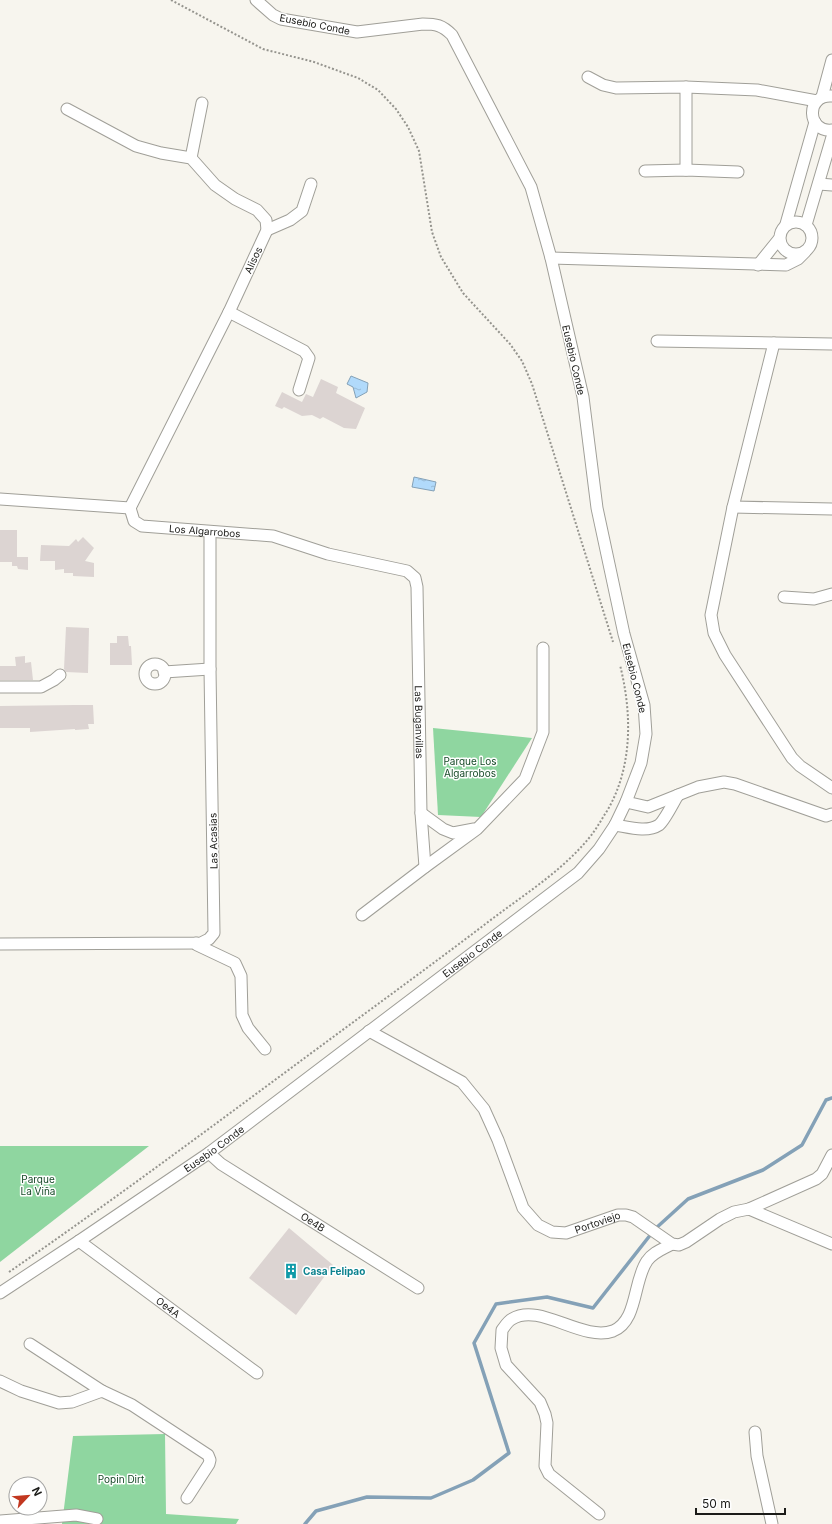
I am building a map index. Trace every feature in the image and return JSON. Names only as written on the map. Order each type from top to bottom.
[{"type":"street","name":"Eusebio Conde","points":[[0,1293],[79,1242],[209,1153],[578,873],[599,849],[615,825],[626,802],[641,763],[646,734],[644,705],[624,634],[597,508],[583,397],[551,258],[531,187],[452,35],[444,27],[433,24],[422,24],[357,32],[281,19],[273,15],[256,0]]},
{"type":"street","points":[[758,265],[780,239],[782,229],[786,224],[815,122],[812,111],[824,98],[832,60]]},
{"type":"street","points":[[588,77],[603,85],[616,88],[686,87],[757,90],[824,98]]},
{"type":"street","points":[[686,87],[686,170]]},
{"type":"street","points":[[192,158],[202,103]]},
{"type":"street","points":[[67,109],[136,146],[161,153],[192,158],[215,186],[235,199],[257,210],[266,220],[267,230],[290,220],[302,210],[311,184]]},
{"type":"street","points":[[815,122],[823,129],[832,130]]},
{"type":"street","points":[[806,225],[832,137]]},
{"type":"street","points":[[645,171],[686,170],[738,172]]},
{"type":"street","points":[[819,184],[832,184]]},
{"type":"street","points":[[551,258],[786,265],[798,259],[809,248],[812,238],[810,229],[801,222],[795,221],[786,224]]},
{"type":"street","name":"Alisos","points":[[130,508],[229,312],[267,230]]},
{"type":"street","points":[[780,239],[784,249],[788,253],[799,254],[805,252]]},
{"type":"street","points":[[229,312],[304,351],[309,358],[299,390]]},
{"type":"street","points":[[658,341],[832,344]]},
{"type":"street","points":[[774,343],[733,506],[711,615],[714,633],[725,655],[792,758],[800,766],[832,788]]},
{"type":"street","points":[[0,499],[130,508]]},
{"type":"street","points":[[733,506],[832,509]]},
{"type":"street","name":"Los Algarrobos","points":[[130,508],[134,521],[142,526],[273,536],[328,554],[407,571],[415,578]]},
{"type":"street","name":"Las Acasias","points":[[0,944],[201,943],[209,940],[214,933],[210,669],[210,532]]},
{"type":"street","name":"Las Buganvillas","points":[[415,578],[417,587],[421,813],[425,867]]},
{"type":"street","points":[[784,597],[814,599],[832,594]]},
{"type":"street","points":[[362,916],[477,829],[524,778],[543,732],[543,648]]},
{"type":"street","points":[[164,672],[210,669]]},
{"type":"street","points":[[0,687],[41,687],[60,675]]},
{"type":"street","points":[[626,802],[648,807],[698,787],[724,782],[735,784],[826,816],[832,814]]},
{"type":"street","points":[[615,825],[645,829],[653,828],[660,824],[678,795]]},
{"type":"street","points":[[421,813],[443,829],[453,832],[477,829]]},
{"type":"street","points":[[196,943],[197,945],[235,963],[240,976],[242,1015],[248,1028],[265,1049]]},
{"type":"street","name":"Portoviejo","points":[[369,1031],[462,1082],[484,1109],[498,1140],[523,1208],[538,1225],[552,1232],[566,1233],[618,1215],[626,1215],[672,1244]]},
{"type":"street","name":"Oe4B","points":[[209,1153],[221,1164],[418,1288]]},
{"type":"street","points":[[599,1514],[549,1474],[545,1466],[547,1423],[545,1414],[540,1402],[506,1365],[501,1348],[502,1330],[512,1319],[524,1315],[538,1316],[592,1333],[603,1333],[615,1330],[624,1324],[630,1313],[640,1275],[647,1261],[655,1253],[672,1244],[679,1245],[686,1242],[720,1219],[734,1212],[749,1209],[816,1179],[822,1174],[832,1155]]},
{"type":"street","points":[[749,1209],[832,1244]]},
{"type":"street","name":"Oe4A","points":[[79,1242],[257,1373]]},
{"type":"street","points":[[30,1344],[102,1391],[132,1405],[208,1455],[210,1460],[209,1464],[187,1498]]},
{"type":"street","points":[[0,1381],[21,1391],[59,1403],[72,1402],[102,1391]]},
{"type":"street","points":[[755,1432],[757,1456],[772,1524]]},
{"type":"street","points":[[0,1521],[76,1515],[97,1519]]},
{"type":"path","points":[[171,0],[263,49],[314,62],[358,78],[378,90],[396,109],[408,126],[419,151],[432,232],[441,257],[463,294],[510,344],[522,361],[532,384],[614,646]]},
{"type":"path","points":[[6,1274],[94,1213],[539,885],[590,837],[608,809],[620,783],[627,755],[627,707],[618,660]]},
{"type":"green space","name":"Parque Los Algarrobos","points":[[433,728],[532,738],[481,817],[438,815]]},
{"type":"green space","name":"Parque La Viña","points":[[0,1146],[149,1146],[0,1262]]},
{"type":"green space","name":"Popin Dirt","points":[[165,1434],[166,1514],[239,1519],[236,1524],[62,1524],[73,1436]]},
{"type":"water","points":[[351,376],[368,383],[367,392],[356,398],[353,387],[347,384]]},
{"type":"water","points":[[414,477],[436,482],[434,491],[412,487]]},
{"type":"building","points":[[321,379],[338,387],[336,393],[365,408],[356,429],[344,428],[323,417],[320,419],[312,415],[302,416],[284,407],[282,409],[275,406],[282,392],[302,402],[306,394],[313,397]]},
{"type":"building","points":[[0,530],[17,530],[17,557],[28,557],[28,570],[18,569],[17,566],[12,566],[12,562],[0,562]]},
{"type":"building","points":[[83,537],[94,548],[85,561],[94,563],[94,577],[73,576],[73,573],[64,573],[64,569],[55,570],[55,561],[40,561],[41,545],[69,546],[76,539],[78,542]]},
{"type":"building","points":[[66,627],[89,628],[88,673],[66,672],[64,669]]},
{"type":"building","points":[[117,636],[128,636],[129,646],[131,646],[132,665],[110,665],[110,643],[117,643]]},
{"type":"building","points":[[25,656],[25,663],[31,662],[33,680],[0,680],[0,666],[16,666],[15,657]]},
{"type":"building","points":[[93,705],[94,724],[88,724],[89,729],[30,732],[30,728],[0,728],[0,706]]},
{"type":"building","name":"Casa Felipao","points":[[289,1228],[333,1265],[296,1315],[249,1278]]},
{"type":"waterway","points":[[305,1524],[316,1511],[367,1497],[431,1498],[473,1480],[509,1453],[474,1343],[496,1304],[547,1297],[593,1308],[655,1229],[688,1199],[763,1170],[802,1145],[826,1100],[832,1098]]},
{"type":"place","name":"Casa Felipao","points":[[291,1271]]}]
